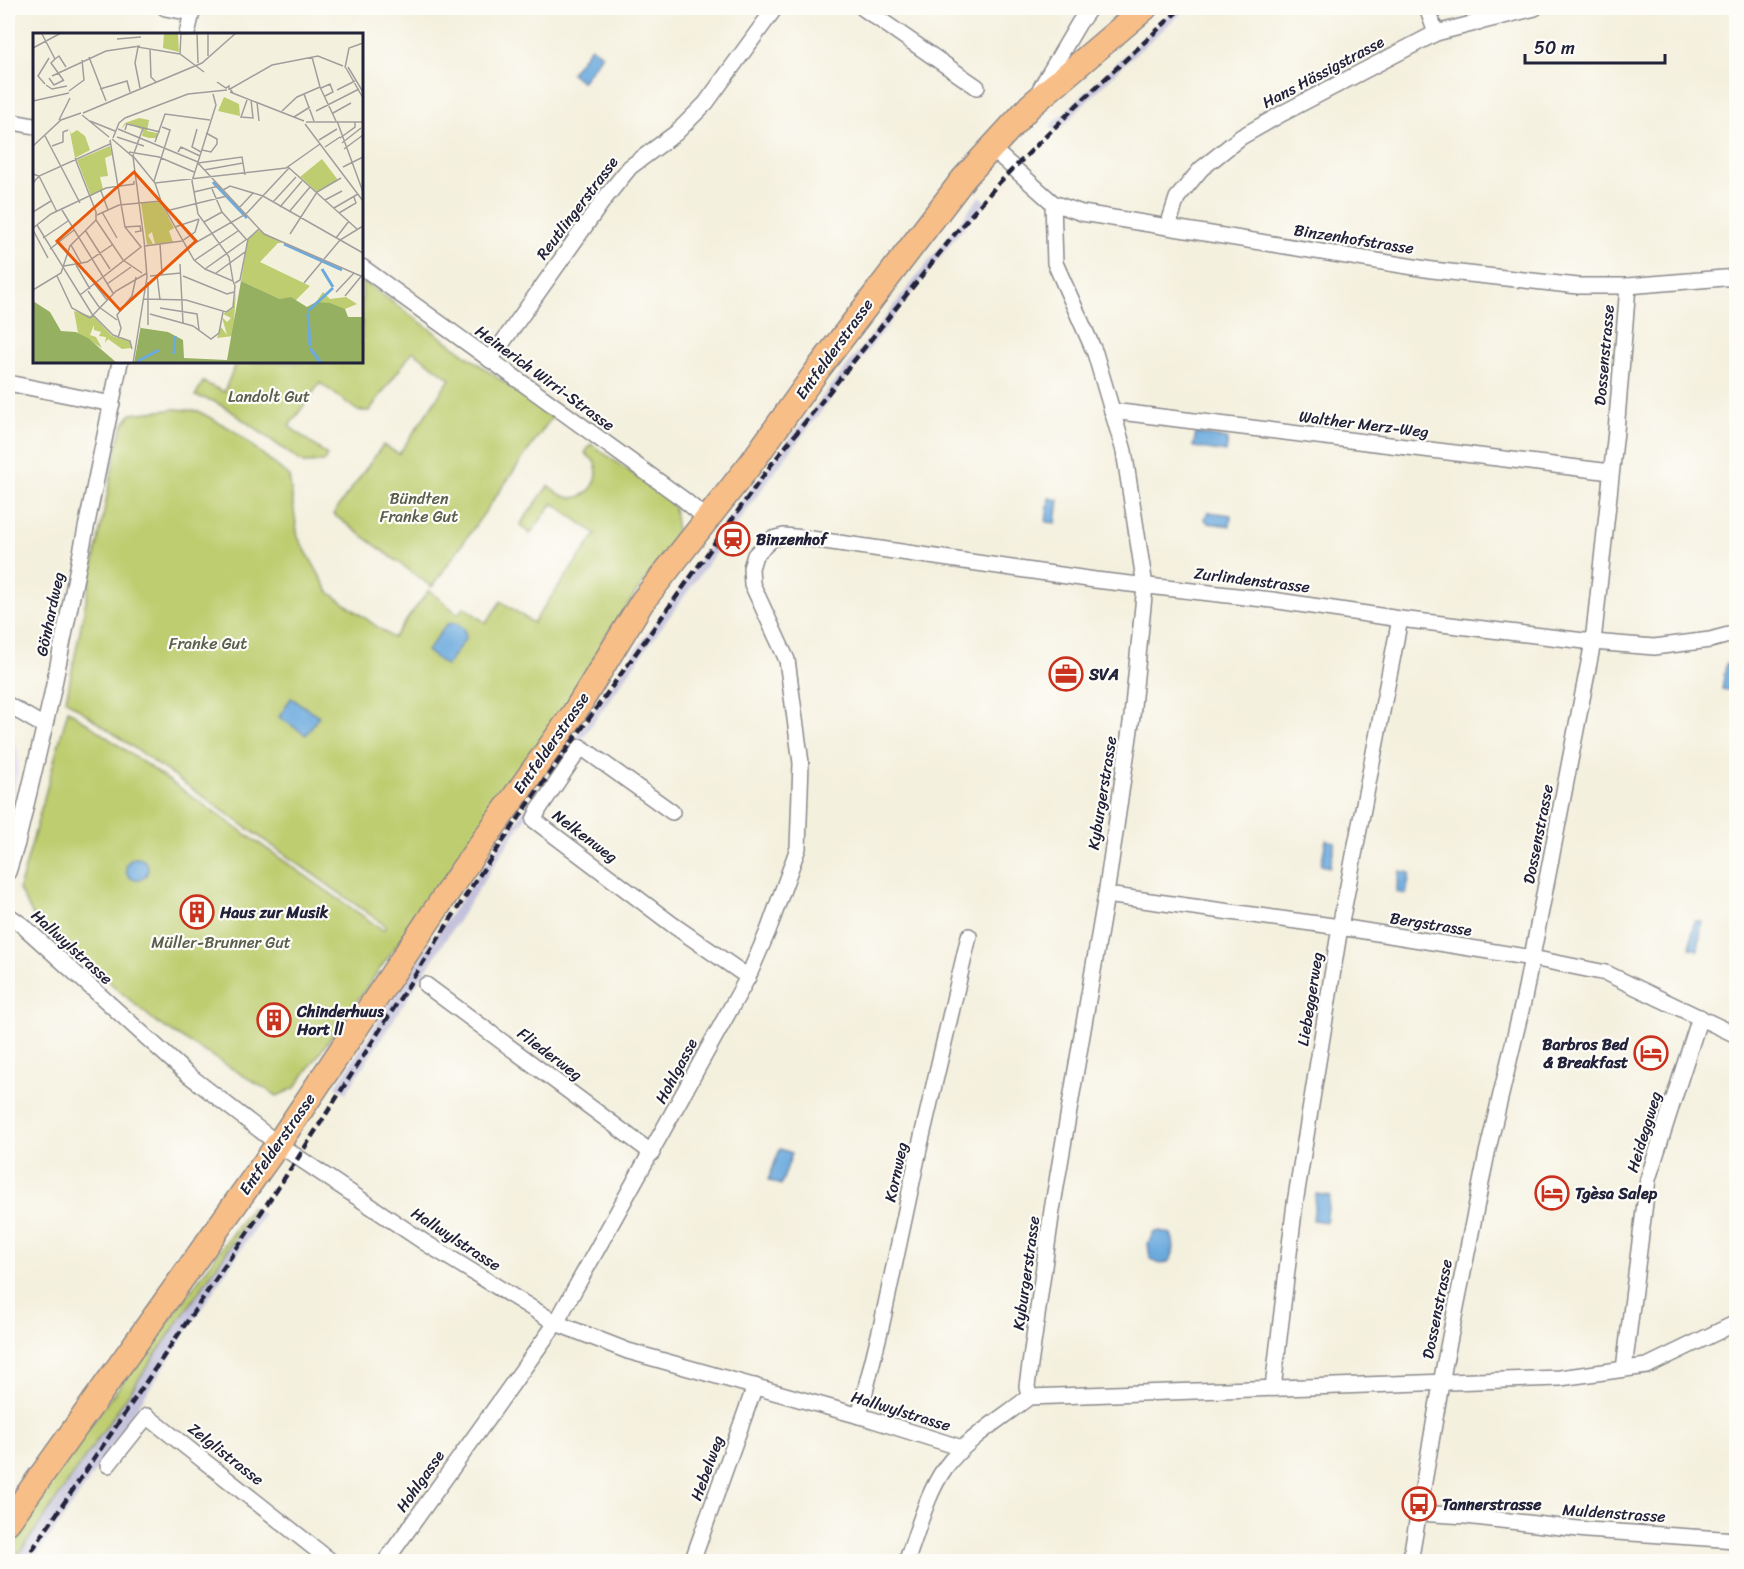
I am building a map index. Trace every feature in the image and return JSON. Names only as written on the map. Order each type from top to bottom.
[{"type":"main road","name":"Entfelderstrasse","points":[[8,1522],[278,1144],[475,852],[574,713],[642,602],[752,462],[911,246],[990,147],[1032,104],[1145,8]]},
{"type":"street","points":[[165,8],[193,10],[187,33]]},
{"type":"street","name":"Reutlingerstrasse","points":[[490,360],[605,198],[636,160],[676,133],[706,103],[775,8]]},
{"type":"street","points":[[863,8],[882,13],[977,87]]},
{"type":"street","points":[[1032,104],[1090,8]]},
{"type":"street","points":[[1427,8],[1436,33]]},
{"type":"street","name":"Hans Hässigstrasse","points":[[1168,226],[1177,198],[1201,169],[1241,137],[1436,33],[1535,8]]},
{"type":"street","points":[[8,121],[33,126]]},
{"type":"street","name":"Binzenhofstrasse","points":[[990,147],[1053,203],[1082,213],[1432,270],[1578,286],[1628,286],[1737,277]]},
{"type":"street","name":"Kyburgerstrasse","points":[[1029,1397],[1028,1386],[1053,1210],[1106,895],[1132,716],[1145,586],[1124,451],[1095,353],[1055,263],[1053,203]]},
{"type":"street","name":"Heinerich Wirri-Strasse","points":[[363,268],[707,519]]},
{"type":"street","name":"Dossenstrasse","points":[[1410,1562],[1441,1382],[1487,1153],[1524,998],[1593,642],[1628,286]]},
{"type":"street","name":"Gönhardweg","points":[[8,872],[44,726],[120,363]]},
{"type":"street","points":[[8,383],[112,404]]},
{"type":"street","name":"Walther Merz-Weg","points":[[1112,411],[1611,472]]},
{"type":"street","name":"Zurlindenstrasse","points":[[764,544],[772,539],[784,537],[804,538],[1145,586],[1272,600],[1401,619],[1593,642],[1654,647],[1710,640],[1737,633]]},
{"type":"street","name":"Hohlgasse","points":[[385,1562],[556,1323],[748,977],[768,931],[798,848],[801,763],[787,660],[752,584],[751,568],[755,555],[764,544]]},
{"type":"street","name":"Liebeggerweg","points":[[1273,1388],[1295,1203],[1340,927],[1401,619]]},
{"type":"street","points":[[8,705],[44,726]]},
{"type":"street","name":"Nelkenweg","points":[[672,812],[581,747],[534,820],[673,925],[748,977]]},
{"type":"street","name":"Bergstrasse","points":[[1106,895],[1340,927],[1606,972],[1737,1035]]},
{"type":"street","name":"Hallwylstrasse","points":[[8,915],[22,925],[186,1073],[278,1144],[424,1242],[556,1323],[628,1351],[859,1416],[962,1448]]},
{"type":"street","name":"Kornweg","points":[[859,1416],[969,936]]},
{"type":"street","name":"Fliederweg","points":[[426,985],[652,1153]]},
{"type":"street","name":"Heideggweg","points":[[1624,1369],[1648,1179],[1700,1017]]},
{"type":"street","points":[[906,1562],[934,1486],[946,1467],[962,1448],[1029,1397],[1560,1378],[1647,1366],[1737,1323]]},
{"type":"street","name":"Hebelweg","points":[[692,1562],[755,1386]]},
{"type":"street","name":"Zelglistrasse","points":[[108,1465],[147,1416],[332,1562]]},
{"type":"street","name":"Muldenstrasse","points":[[1418,1513],[1466,1516],[1587,1530],[1737,1540]]},
{"type":"shaded area","points":[[1175,8],[1187,8],[1124,64],[1056,133],[1050,126]]},
{"type":"shaded area","points":[[980,196],[987,202],[957,235],[778,467],[515,833],[346,1093],[336,1086],[423,953],[739,504]]},
{"type":"shaded area","points":[[8,728],[18,752],[17,773],[8,812]]},
{"type":"shaded area","points":[[255,1210],[264,1214],[78,1497],[32,1561],[14,1562]]},
{"type":"green space","name":"Bündten Franke Gut","points":[[363,281],[552,417],[432,587],[333,514],[383,445],[399,454],[450,379],[413,351],[369,411],[358,411],[320,383],[289,426],[327,455],[324,462],[303,463],[228,409],[213,401],[195,396],[203,382],[224,392],[236,363],[363,363]]},
{"type":"green space","points":[[176,409],[198,411],[233,430],[289,476],[298,537],[329,592],[393,638],[429,590],[458,614],[464,607],[486,623],[501,601],[533,623],[596,534],[553,503],[530,534],[520,525],[548,486],[571,498],[590,490],[597,470],[594,462],[585,453],[591,444],[668,499],[674,508],[677,531],[664,554],[604,638],[568,705],[295,1088],[277,1096],[157,1023],[35,919],[19,890],[68,710],[383,930],[386,926],[66,700],[123,425],[131,414]]},
{"type":"green space","points":[[251,1207],[255,1210],[14,1561],[8,1562],[8,1539]]},
{"type":"water","points":[[591,47],[602,55],[582,82],[571,73]]},
{"type":"water","points":[[1196,433],[1228,439],[1226,452],[1193,447]]},
{"type":"water","points":[[1049,498],[1059,500],[1056,523],[1046,522]]},
{"type":"water","points":[[1209,512],[1231,515],[1230,526],[1208,523],[1204,518]]},
{"type":"water","points":[[456,623],[464,629],[466,638],[446,666],[427,651],[447,624]]},
{"type":"water","points":[[1726,664],[1736,665],[1735,691],[1722,689]]},
{"type":"water","points":[[291,698],[319,716],[306,735],[279,717]]},
{"type":"water","points":[[1326,840],[1335,842],[1330,867],[1321,865]]},
{"type":"water","points":[[137,858],[145,861],[148,869],[145,877],[137,880],[129,877],[126,869],[129,861]]},
{"type":"water","points":[[1400,871],[1410,873],[1406,894],[1396,892]]},
{"type":"water","points":[[1694,921],[1702,922],[1698,950],[1690,948]]},
{"type":"water","points":[[780,1149],[792,1153],[781,1185],[768,1180]]},
{"type":"water","points":[[1316,1194],[1330,1196],[1326,1222],[1313,1220]]},
{"type":"water","points":[[1160,1231],[1171,1234],[1174,1247],[1171,1259],[1162,1264],[1150,1258],[1148,1244],[1153,1233]]},
{"type":"railway","points":[[24,1562],[298,1158],[472,886],[547,777],[771,465],[958,230],[998,184],[1076,106],[1181,8]]},
{"type":"place","name":"Binzenhof","points":[[733,539]]},
{"type":"place","name":"SVA","points":[[1066,674]]},
{"type":"place","name":"Haus zur Musik","points":[[197,912]]},
{"type":"place","name":"Chinderhuus Hort ll","points":[[274,1020]]},
{"type":"place","name":"Barbros Bed & Breakfast","points":[[1651,1053]]},
{"type":"place","name":"Tgèsa Salep","points":[[1552,1193]]},
{"type":"place","name":"Tannerstrasse","points":[[1419,1504]]},
{"type":"park label","name":"Landolt Gut","points":[[269,396]]},
{"type":"park label","name":"Franke Gut","points":[[208,643]]},
{"type":"park label","name":"Müller-Brunner Gut","points":[[221,942]]}]
